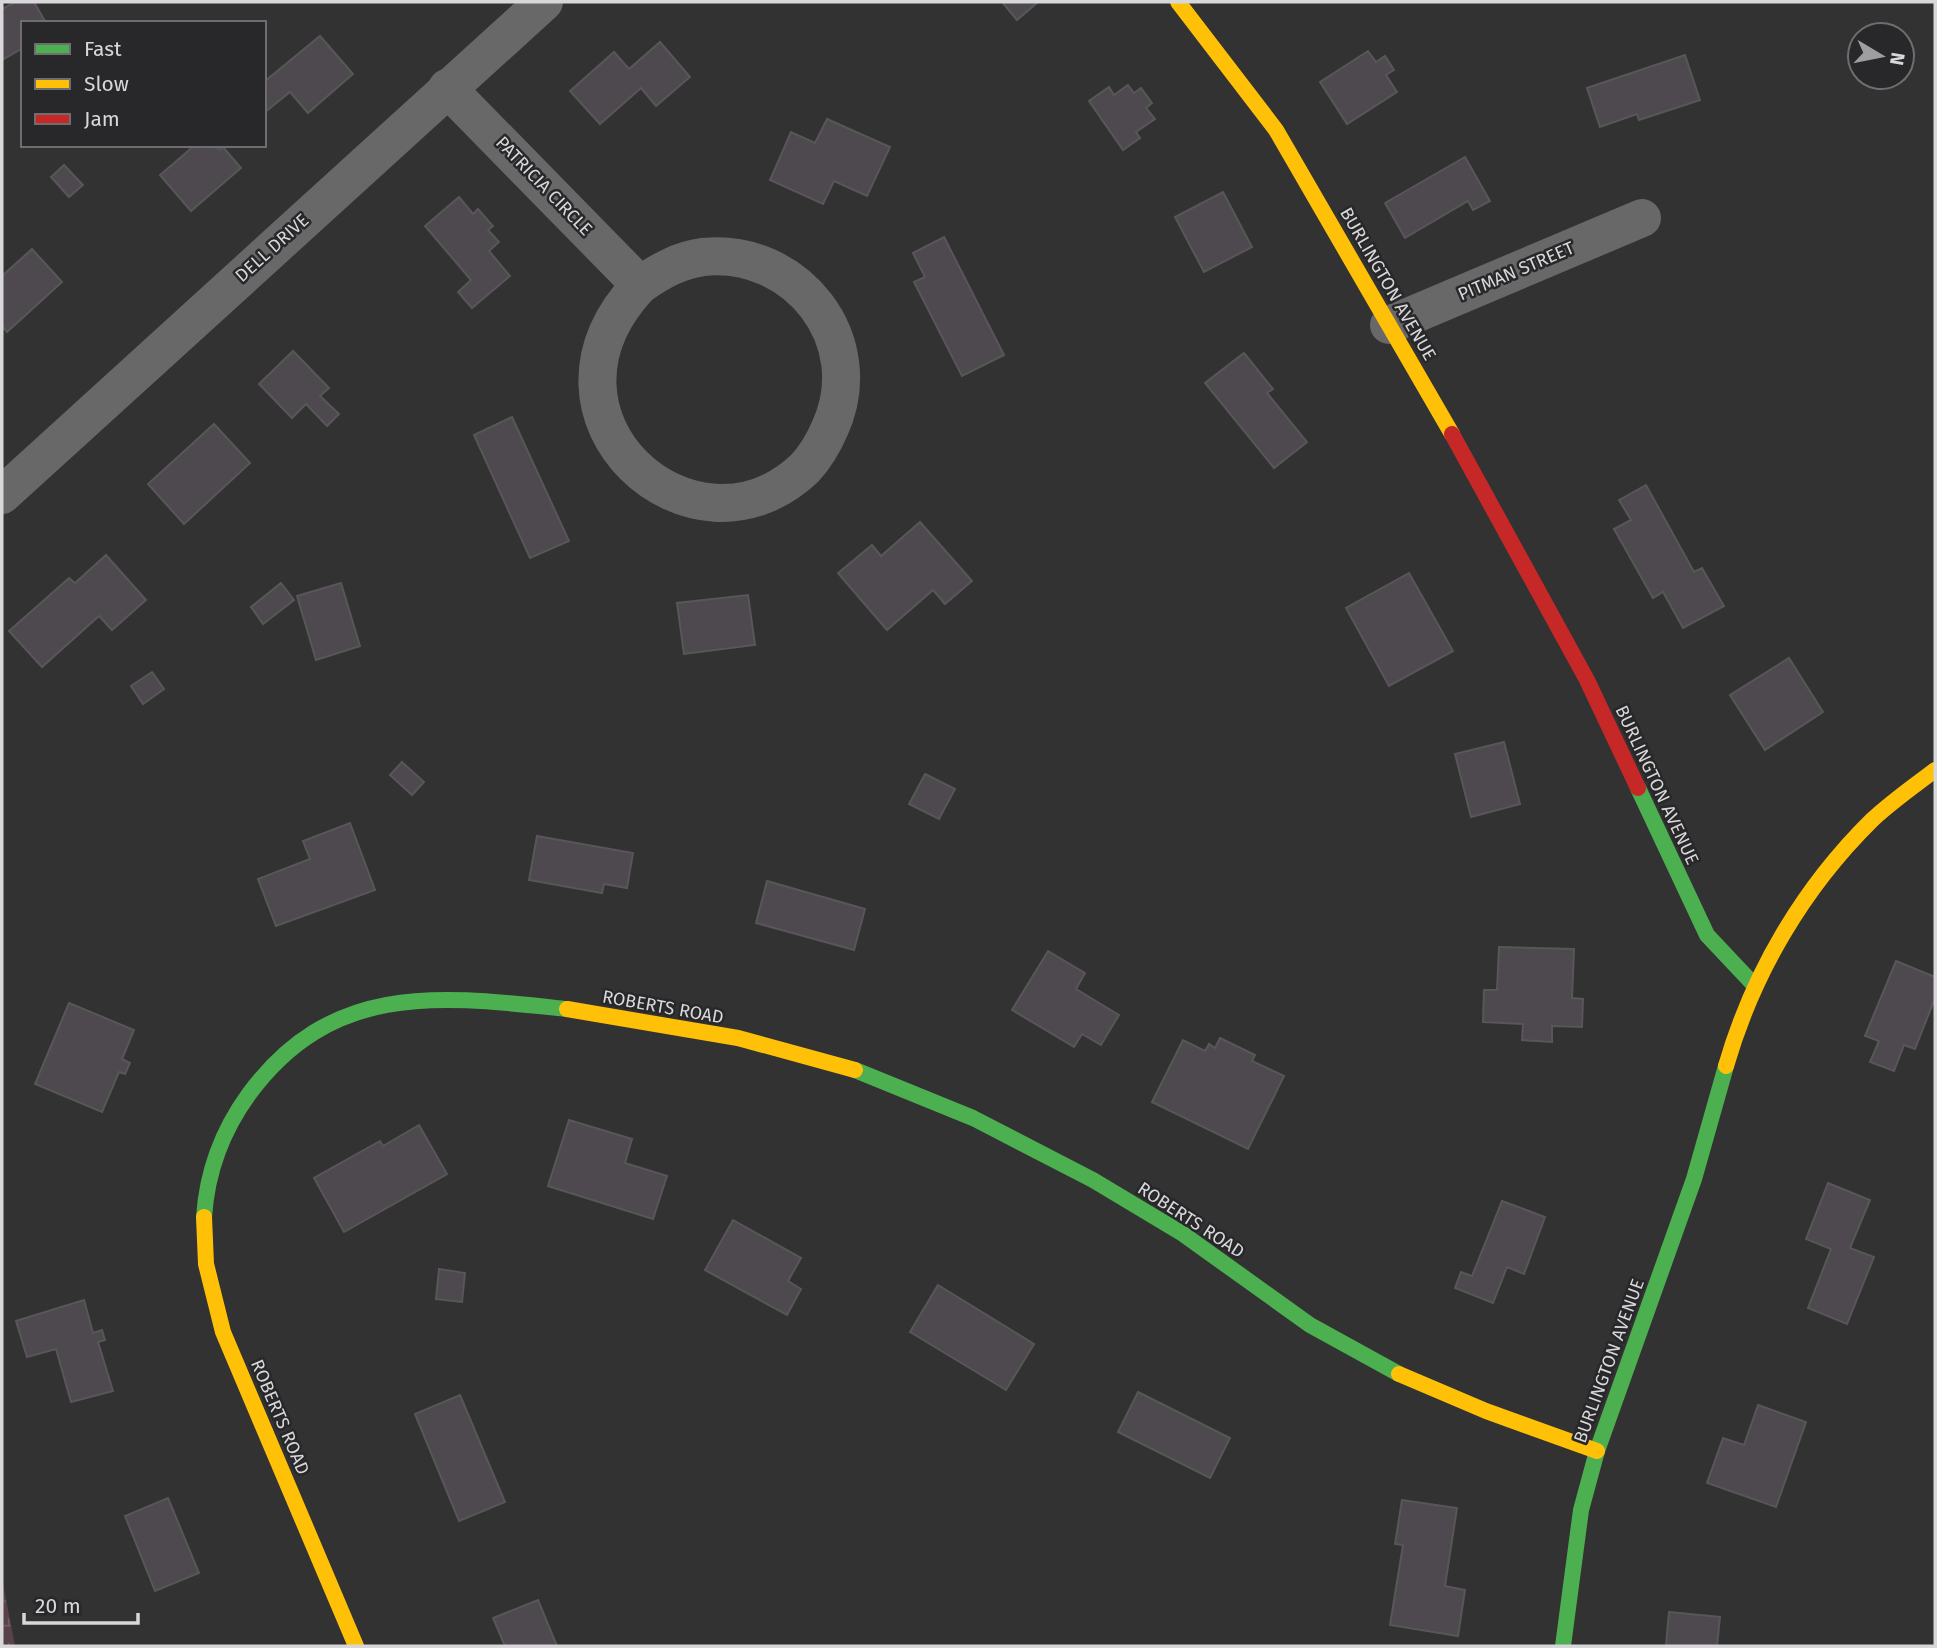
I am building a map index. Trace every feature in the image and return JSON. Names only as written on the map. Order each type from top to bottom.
[{"type":"street","name":"DELL DRIVE","points":[[2,495],[544,2]]},
{"type":"street","name":"BURLINGTON AVENUE","points":[[1178,2],[1276,130],[1479,481],[1587,680],[1707,935],[1755,986],[1732,1047],[1694,1180],[1597,1451],[1581,1510],[1563,1646]]},
{"type":"street","name":"PATRICIA CIRCLE","points":[[447,88],[640,285]]},
{"type":"street","name":"PITMAN STREET","points":[[1389,324],[1642,218]]},
{"type":"street","points":[[727,256],[753,260],[777,270],[813,299],[827,320],[839,351],[842,379],[838,410],[821,447],[805,467],[765,493],[720,502],[677,494],[657,485],[622,455],[601,412],[597,386],[598,359],[610,324],[621,305],[640,285],[672,265],[700,257],[727,256]]},
{"type":"street","points":[[1755,986],[1807,893],[1874,818],[1935,770]]},
{"type":"street","name":"ROBERTS ROAD","points":[[356,1646],[223,1332],[211,1298],[202,1246],[209,1174],[226,1128],[237,1108],[263,1075],[306,1035],[339,1015],[383,1003],[477,1001],[636,1020],[806,1055],[875,1077],[969,1115],[1078,1172],[1193,1241],[1309,1325],[1383,1365],[1481,1411],[1597,1451]]},
{"type":"green space","points":[[2,1579],[15,1646],[2,1646]]},
{"type":"building","points":[[15,2],[34,2],[45,21],[21,21],[21,49],[2,60],[2,9]]},
{"type":"building","points":[[1002,2],[1038,2],[1017,20]]},
{"type":"building","points":[[320,36],[353,74],[308,113],[290,92],[266,111],[266,80]]},
{"type":"building","points":[[660,42],[690,77],[656,106],[641,88],[600,124],[570,91],[614,52],[629,69]]},
{"type":"building","points":[[1368,51],[1376,62],[1385,56],[1394,70],[1386,75],[1397,92],[1347,124],[1320,82]]},
{"type":"building","points":[[1685,55],[1700,100],[1639,120],[1637,114],[1600,127],[1587,88]]},
{"type":"building","points":[[1128,85],[1134,93],[1141,88],[1152,103],[1146,108],[1155,119],[1136,132],[1140,138],[1123,150],[1089,101],[1109,87],[1114,95]]},
{"type":"building","points":[[827,119],[890,147],[867,196],[834,181],[823,204],[770,180],[791,132],[815,143]]},
{"type":"building","points":[[193,147],[216,147],[219,150],[223,147],[241,168],[191,211],[160,175]]},
{"type":"building","points":[[1465,157],[1490,201],[1473,210],[1468,201],[1405,238],[1385,203]]},
{"type":"building","points":[[64,165],[83,185],[69,197],[51,177]]},
{"type":"building","points":[[1223,192],[1252,247],[1204,272],[1175,217]]},
{"type":"building","points":[[459,197],[473,214],[478,209],[493,226],[488,230],[499,242],[489,251],[510,276],[472,308],[458,292],[471,280],[425,226]]},
{"type":"building","points":[[944,237],[1004,355],[962,376],[914,282],[925,277],[913,253]]},
{"type":"building","points":[[32,249],[62,282],[7,332],[2,326],[2,276]]},
{"type":"building","points":[[293,351],[329,388],[320,396],[339,414],[327,426],[306,404],[292,418],[259,384]]},
{"type":"building","points":[[1244,353],[1273,389],[1267,393],[1307,442],[1274,468],[1205,383]]},
{"type":"building","points":[[512,417],[569,541],[530,558],[474,435]]},
{"type":"building","points":[[214,424],[250,463],[184,524],[148,484]]},
{"type":"building","points":[[1646,485],[1694,572],[1702,568],[1724,606],[1683,628],[1663,592],[1653,598],[1614,529],[1631,520],[1619,500]]},
{"type":"building","points":[[920,522],[972,581],[945,604],[933,590],[887,630],[838,573],[872,545],[881,556]]},
{"type":"building","points":[[106,555],[146,600],[112,630],[99,616],[42,667],[9,631],[69,578],[75,583]]},
{"type":"building","points":[[1409,573],[1453,651],[1389,686],[1346,608]]},
{"type":"building","points":[[281,583],[294,600],[263,624],[251,607]]},
{"type":"building","points":[[341,583],[360,646],[316,660],[297,596]]},
{"type":"building","points":[[748,595],[755,645],[684,654],[677,603]]},
{"type":"building","points":[[1789,658],[1823,712],[1765,750],[1730,695]]},
{"type":"building","points":[[152,672],[164,689],[143,704],[131,686]]},
{"type":"building","points":[[1504,742],[1520,804],[1471,817],[1455,754]]},
{"type":"building","points":[[402,762],[424,782],[412,795],[390,775]]},
{"type":"building","points":[[925,774],[955,789],[939,819],[909,804]]},
{"type":"building","points":[[350,823],[375,890],[276,926],[258,879],[310,859],[303,841]]},
{"type":"building","points":[[537,836],[633,853],[627,888],[604,884],[602,893],[529,880]]},
{"type":"building","points":[[767,881],[865,909],[854,950],[756,923]]},
{"type":"building","points":[[1499,947],[1574,949],[1572,998],[1583,999],[1582,1027],[1552,1026],[1552,1042],[1522,1040],[1523,1024],[1483,1022],[1484,990],[1497,990]]},
{"type":"building","points":[[1048,951],[1085,973],[1076,989],[1119,1015],[1101,1045],[1082,1034],[1074,1047],[1012,1010]]},
{"type":"building","points":[[1896,961],[1935,977],[1935,998],[1915,1049],[1904,1045],[1894,1071],[1870,1062],[1879,1041],[1865,1036]]},
{"type":"building","points":[[69,1003],[134,1030],[122,1059],[130,1063],[125,1074],[119,1072],[102,1112],[35,1084]]},
{"type":"building","points":[[1220,1038],[1255,1055],[1252,1061],[1284,1076],[1248,1149],[1152,1102],[1183,1040],[1205,1051],[1209,1044],[1215,1048]]},
{"type":"building","points":[[569,1120],[632,1139],[625,1163],[667,1176],[653,1219],[548,1186]]},
{"type":"building","points":[[419,1125],[447,1174],[344,1232],[314,1178],[380,1141],[383,1146]]},
{"type":"building","points":[[1828,1183],[1870,1200],[1850,1248],[1874,1257],[1847,1324],[1808,1308],[1831,1249],[1806,1239]]},
{"type":"building","points":[[1502,1201],[1545,1217],[1524,1274],[1507,1267],[1493,1303],[1455,1288],[1461,1272],[1472,1276]]},
{"type":"building","points":[[733,1220],[801,1258],[788,1281],[801,1289],[787,1315],[705,1270]]},
{"type":"building","points":[[439,1269],[465,1273],[462,1302],[436,1299]]},
{"type":"building","points":[[938,1285],[1034,1344],[1006,1390],[910,1332]]},
{"type":"building","points":[[84,1300],[93,1333],[102,1330],[105,1340],[98,1342],[113,1391],[71,1402],[56,1349],[27,1357],[16,1321]]},
{"type":"building","points":[[1138,1392],[1230,1438],[1210,1478],[1118,1432]]},
{"type":"building","points":[[460,1395],[505,1502],[459,1521],[415,1414]]},
{"type":"building","points":[[1758,1405],[1806,1422],[1776,1507],[1707,1483],[1723,1438],[1744,1445]]},
{"type":"building","points":[[168,1498],[199,1573],[155,1591],[125,1516]]},
{"type":"building","points":[[1402,1500],[1457,1508],[1445,1586],[1465,1590],[1458,1636],[1390,1625],[1403,1545],[1395,1544]]},
{"type":"building","points":[[538,1600],[557,1646],[505,1646],[493,1618]]},
{"type":"building","points":[[1669,1612],[1720,1617],[1717,1646],[1666,1646]]},
{"type":"traffic: fast","points":[[1638,788],[1707,935],[1755,986]]},
{"type":"traffic: fast","points":[[204,1217],[212,1168],[239,1108],[282,1057],[317,1031],[354,1014],[393,1004],[434,1000],[567,1009]]},
{"type":"traffic: fast","points":[[1563,1646],[1581,1510],[1597,1451],[1694,1179],[1726,1066]]},
{"type":"traffic: fast","points":[[855,1070],[973,1118],[1093,1180],[1183,1234],[1310,1325],[1399,1374]]},
{"type":"traffic: slow","points":[[1178,2],[1276,130],[1452,434]]},
{"type":"traffic: slow","points":[[1726,1066],[1750,998],[1783,934],[1803,903],[1847,846],[1872,820],[1935,770]]},
{"type":"traffic: slow","points":[[567,1009],[738,1038],[855,1070]]},
{"type":"traffic: slow","points":[[204,1217],[206,1264],[223,1332],[356,1646]]},
{"type":"traffic: slow","points":[[1399,1374],[1486,1411],[1597,1451]]},
{"type":"traffic: jam","points":[[1452,434],[1587,680],[1638,788]]}]
